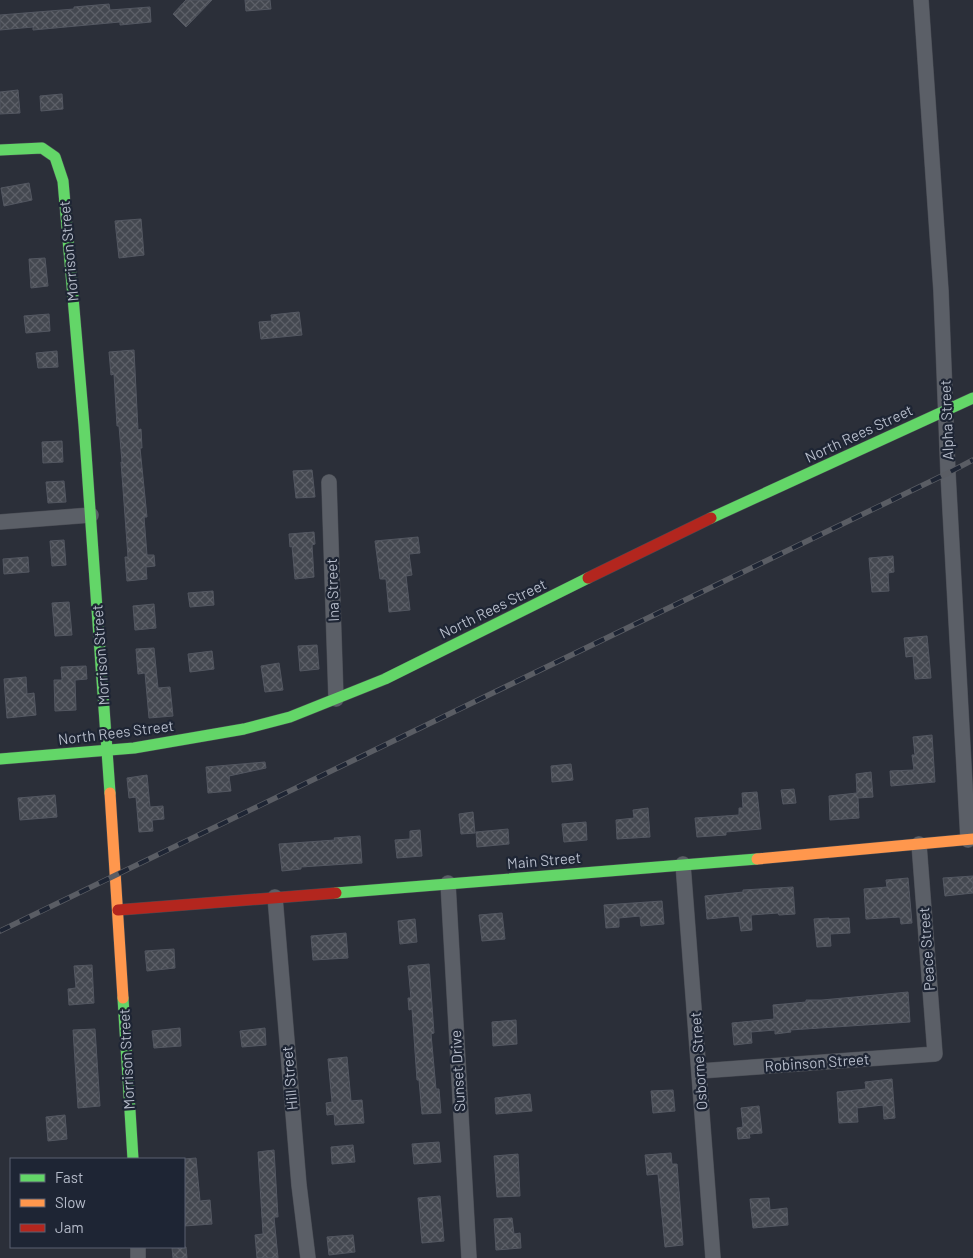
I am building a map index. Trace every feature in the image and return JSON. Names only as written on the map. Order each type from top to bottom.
[{"type":"street","name":"Alpha Street","points":[[921,0],[941,291],[948,473],[971,839]]},
{"type":"street","name":"Morrison Street","points":[[0,150],[42,148],[55,158],[63,181],[91,515],[133,1158]]},
{"type":"street","name":"North Rees Street","points":[[0,759],[134,748],[244,729],[290,717],[385,679],[690,528],[973,398]]},
{"type":"street","name":"Ina Street","points":[[329,482],[336,699]]},
{"type":"street","points":[[0,522],[91,515]]},
{"type":"street","name":"Main Street","points":[[118,910],[971,839]]},
{"type":"street","name":"Peace Street","points":[[919,844],[935,1054]]},
{"type":"street","name":"Osborne Street","points":[[683,864],[713,1258]]},
{"type":"street","name":"Sunset Drive","points":[[448,883],[469,1258]]},
{"type":"street","name":"Hill Street","points":[[275,897],[299,1185],[308,1258]]},
{"type":"street","name":"Robinson Street","points":[[700,1071],[935,1054]]},
{"type":"building","points":[[186,0],[212,0],[186,27],[173,14]]},
{"type":"building","points":[[245,0],[270,0],[271,9],[246,11]]},
{"type":"building","points":[[109,4],[110,10],[150,7],[151,22],[120,25],[120,22],[33,30],[33,27],[0,30],[0,15]]},
{"type":"building","points":[[18,90],[20,113],[0,114],[0,92]]},
{"type":"building","points":[[62,94],[63,109],[41,111],[40,96]]},
{"type":"building","points":[[29,183],[32,200],[4,206],[1,188]]},
{"type":"building","points":[[141,219],[144,255],[119,258],[115,221]]},
{"type":"building","points":[[45,258],[48,286],[31,288],[29,259]]},
{"type":"building","points":[[299,312],[302,335],[261,339],[259,322],[272,321],[271,315]]},
{"type":"building","points":[[49,314],[50,331],[26,333],[24,316]]},
{"type":"building","points":[[134,350],[138,430],[141,429],[142,448],[140,448],[147,517],[144,517],[147,555],[154,555],[155,566],[146,567],[147,579],[127,581],[125,557],[128,557],[122,462],[119,426],[117,426],[114,374],[111,375],[109,352]]},
{"type":"building","points":[[57,351],[58,367],[38,368],[36,353]]},
{"type":"building","points":[[62,441],[63,462],[43,463],[42,442]]},
{"type":"building","points":[[312,470],[315,497],[296,498],[293,471]]},
{"type":"building","points":[[64,481],[66,502],[48,503],[46,482]]},
{"type":"building","points":[[314,532],[315,544],[312,545],[314,577],[295,579],[289,534]]},
{"type":"building","points":[[418,537],[420,553],[409,554],[412,575],[406,576],[410,610],[389,612],[386,579],[380,579],[375,541]]},
{"type":"building","points":[[64,540],[66,565],[52,566],[50,541]]},
{"type":"building","points":[[893,556],[894,572],[888,573],[889,591],[872,592],[869,558]]},
{"type":"building","points":[[28,557],[29,572],[4,574],[3,559]]},
{"type":"building","points":[[213,591],[214,605],[190,607],[188,593]]},
{"type":"building","points":[[69,602],[72,635],[55,636],[52,603]]},
{"type":"building","points":[[154,604],[156,628],[135,630],[133,606]]},
{"type":"building","points":[[927,636],[931,678],[915,679],[913,656],[906,657],[904,638]]},
{"type":"building","points":[[317,645],[319,669],[300,671],[298,646]]},
{"type":"building","points":[[154,648],[158,688],[170,687],[173,716],[149,718],[145,673],[138,674],[136,649]]},
{"type":"building","points":[[212,651],[214,669],[190,672],[188,654]]},
{"type":"building","points":[[279,663],[283,690],[265,692],[261,666]]},
{"type":"building","points":[[86,666],[87,679],[75,680],[76,710],[55,711],[54,680],[62,680],[61,667]]},
{"type":"building","points":[[26,677],[27,694],[34,693],[36,715],[7,718],[4,679]]},
{"type":"building","points":[[932,735],[935,782],[891,786],[890,771],[914,770],[912,755],[915,755],[913,737]]},
{"type":"building","points":[[265,762],[266,768],[229,776],[231,791],[208,793],[206,767]]},
{"type":"building","points":[[571,764],[573,780],[552,782],[551,766]]},
{"type":"building","points":[[871,772],[873,797],[858,798],[859,818],[830,820],[829,796],[857,793],[856,774]]},
{"type":"building","points":[[147,775],[150,807],[163,806],[164,819],[152,820],[153,831],[139,832],[136,797],[129,798],[127,778]]},
{"type":"building","points":[[794,789],[796,803],[783,804],[781,790]]},
{"type":"building","points":[[757,792],[761,829],[726,832],[726,835],[697,837],[695,818],[739,815],[739,808],[743,808],[742,793]]},
{"type":"building","points":[[55,795],[57,817],[20,820],[18,798]]},
{"type":"building","points":[[648,808],[650,837],[617,839],[616,820],[634,818],[633,810]]},
{"type":"building","points":[[473,812],[475,833],[461,834],[459,814]]},
{"type":"building","points":[[586,822],[587,840],[564,842],[562,824]]},
{"type":"building","points":[[508,829],[509,844],[477,847],[476,832]]},
{"type":"building","points":[[420,830],[422,856],[397,858],[395,840],[410,839],[410,831]]},
{"type":"building","points":[[360,836],[362,863],[301,867],[301,869],[282,871],[279,844],[335,840],[334,838]]},
{"type":"building","points":[[973,876],[973,893],[945,896],[943,878]]},
{"type":"building","points":[[908,878],[912,923],[901,924],[900,917],[866,919],[864,889],[887,887],[886,880]]},
{"type":"building","points":[[793,887],[795,914],[751,915],[752,930],[741,931],[739,916],[707,919],[705,896],[743,892],[743,890]]},
{"type":"building","points":[[662,901],[664,924],[641,926],[640,916],[619,918],[619,927],[606,928],[604,905]]},
{"type":"building","points":[[502,913],[505,939],[482,941],[479,915]]},
{"type":"building","points":[[849,918],[850,933],[830,934],[831,946],[817,947],[814,919]]},
{"type":"building","points":[[415,919],[417,942],[400,944],[398,921]]},
{"type":"building","points":[[346,933],[348,958],[313,960],[311,936]]},
{"type":"building","points":[[174,949],[175,968],[147,971],[145,951]]},
{"type":"building","points":[[429,964],[434,1033],[431,1034],[436,1089],[439,1089],[441,1113],[422,1114],[419,1080],[417,1080],[412,1009],[409,1010],[408,998],[411,998],[408,966]]},
{"type":"building","points":[[92,965],[94,1003],[69,1005],[68,989],[76,988],[74,966]]},
{"type":"building","points":[[908,992],[910,1022],[790,1030],[791,1032],[775,1034],[775,1030],[751,1032],[752,1043],[734,1045],[732,1023],[774,1019],[773,1005],[806,1002],[806,1000]]},
{"type":"building","points":[[516,1020],[517,1044],[493,1046],[492,1022]]},
{"type":"building","points":[[180,1028],[181,1046],[154,1048],[152,1031]]},
{"type":"building","points":[[265,1028],[266,1045],[242,1047],[240,1031]]},
{"type":"building","points":[[95,1029],[100,1106],[78,1108],[73,1030]]},
{"type":"building","points":[[347,1057],[351,1101],[362,1100],[364,1123],[335,1125],[334,1114],[327,1115],[326,1103],[332,1102],[328,1059]]},
{"type":"building","points":[[892,1079],[895,1118],[884,1119],[883,1105],[857,1108],[858,1122],[839,1123],[837,1092],[866,1089],[865,1082]]},
{"type":"building","points":[[673,1090],[675,1111],[653,1113],[651,1091]]},
{"type":"building","points":[[530,1094],[532,1111],[496,1114],[495,1098]]},
{"type":"building","points":[[759,1106],[762,1133],[749,1134],[750,1138],[738,1139],[737,1128],[743,1127],[741,1108]]},
{"type":"building","points":[[65,1115],[67,1139],[48,1141],[46,1117]]},
{"type":"building","points":[[439,1142],[441,1162],[414,1164],[412,1144]]},
{"type":"building","points":[[353,1145],[355,1162],[332,1164],[331,1147]]},
{"type":"building","points":[[274,1150],[278,1217],[274,1217],[278,1258],[257,1258],[255,1235],[263,1234],[258,1152]]},
{"type":"building","points":[[671,1153],[672,1164],[677,1164],[683,1245],[665,1247],[658,1174],[647,1175],[645,1155]]},
{"type":"building","points":[[518,1154],[520,1196],[497,1197],[494,1156]]},
{"type":"building","points":[[196,1158],[200,1201],[210,1200],[212,1224],[185,1226],[185,1159]]},
{"type":"building","points":[[440,1196],[444,1241],[422,1243],[418,1198]]},
{"type":"building","points":[[769,1198],[770,1210],[787,1208],[788,1225],[753,1228],[750,1199]]},
{"type":"building","points":[[512,1218],[514,1234],[520,1233],[521,1248],[496,1250],[494,1219]]},
{"type":"building","points":[[353,1235],[355,1252],[329,1255],[327,1237]]},
{"type":"building","points":[[185,1247],[187,1258],[173,1258],[172,1248]]},
{"type":"railway","points":[[0,931],[973,460]]},
{"type":"traffic: fast","points":[[0,150],[42,148],[55,157],[63,181],[84,425],[110,793]]},
{"type":"traffic: fast","points":[[711,518],[973,398]]},
{"type":"traffic: fast","points":[[0,759],[134,748],[244,729],[290,717],[385,679],[588,578]]},
{"type":"traffic: fast","points":[[336,893],[757,859]]},
{"type":"traffic: fast","points":[[123,998],[133,1158]]},
{"type":"traffic: slow","points":[[110,793],[123,998]]},
{"type":"traffic: slow","points":[[757,859],[973,839]]},
{"type":"traffic: jam","points":[[588,578],[711,518]]},
{"type":"traffic: jam","points":[[118,910],[336,893]]}]
